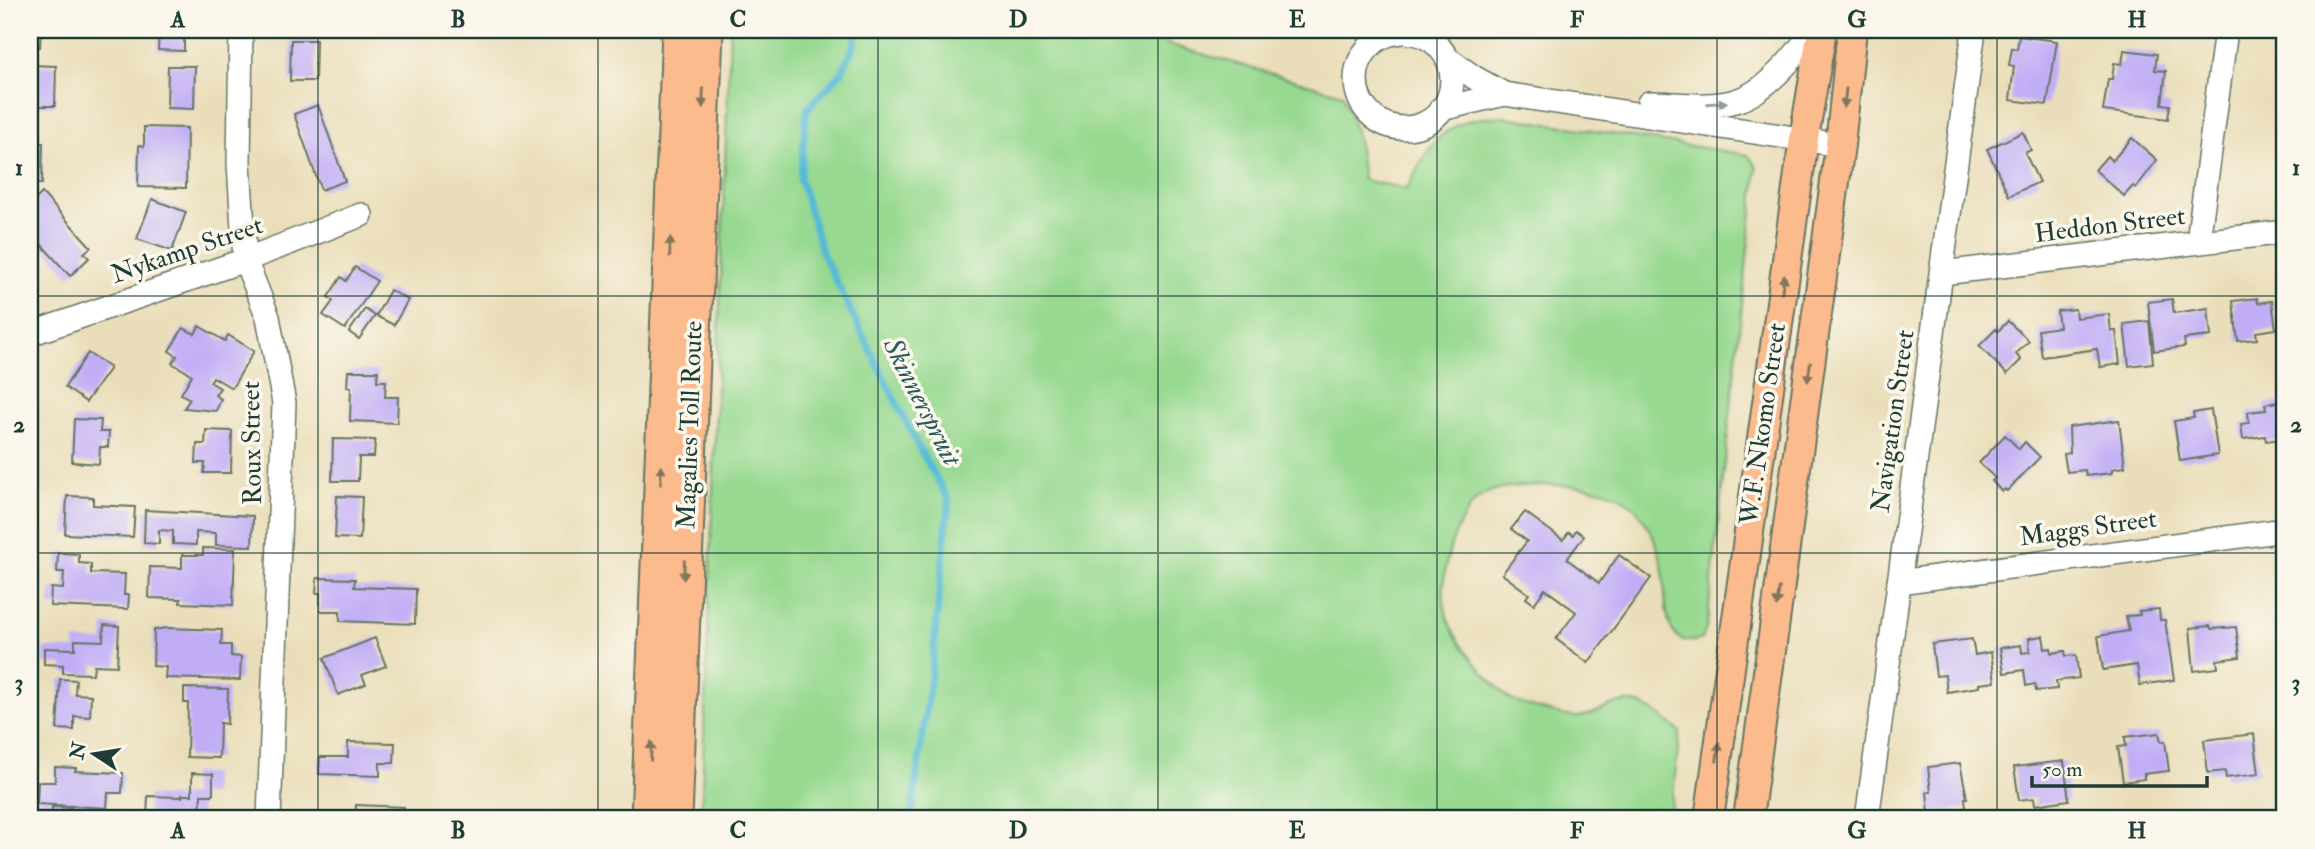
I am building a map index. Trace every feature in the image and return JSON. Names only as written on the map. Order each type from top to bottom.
[{"type":"highway","name":"Magalies Toll Route","points":[[648,819],[679,30]]},
{"type":"highway","name":"Magalies Toll Route","points":[[675,819],[706,30]]},
{"type":"main road","name":"W.F. Nkomo Street","points":[[1709,819],[1804,138],[1822,30]]},
{"type":"main road","name":"W.F. Nkomo Street","points":[[1748,819],[1840,145],[1852,30]]},
{"type":"street","name":"Roux Street","points":[[241,30],[239,163],[245,260],[268,317],[284,403],[268,819]]},
{"type":"street","points":[[1551,101],[1713,104],[1737,101],[1787,65],[1814,30]]},
{"type":"street","name":"Navigation Street","points":[[1867,819],[1974,30]]},
{"type":"street","points":[[2198,242],[2226,30]]},
{"type":"street","points":[[1447,58],[1451,88],[1441,109],[1420,125],[1404,128],[1388,126],[1373,118],[1362,105],[1356,89],[1356,73],[1361,58],[1370,46],[1382,37],[1396,32],[1411,32],[1425,37],[1438,46],[1447,58],[1504,94],[1840,145]]},
{"type":"street","points":[[1441,109],[1504,94]]},
{"type":"street","name":"Nykamp Street","points":[[30,334],[245,260],[361,215]]},
{"type":"street","name":"Heddon Street","points":[[1942,274],[2285,232]]},
{"type":"street","name":"Maggs Street","points":[[1899,582],[2285,530]]},
{"type":"green space","points":[[730,30],[1147,30],[1167,44],[1343,94],[1358,139],[1363,180],[1407,189],[1429,149],[1444,133],[1469,121],[1499,116],[1748,155],[1757,167],[1707,626],[1702,639],[1688,641],[1678,637],[1671,628],[1667,616],[1662,565],[1650,530],[1640,514],[1627,501],[1601,490],[1570,485],[1537,485],[1508,487],[1489,492],[1475,501],[1460,523],[1450,548],[1445,574],[1446,612],[1454,634],[1475,663],[1507,697],[1532,707],[1576,717],[1619,703],[1632,702],[1652,710],[1680,732],[1670,819],[701,819]]},
{"type":"building","points":[[30,30],[41,30],[40,47],[30,47]]},
{"type":"building","points":[[159,30],[184,30],[184,51],[158,50]]},
{"type":"building","points":[[2019,36],[2057,41],[2047,105],[2010,100],[2014,66],[2009,65],[2012,48],[2017,49]]},
{"type":"building","points":[[291,40],[316,40],[315,81],[290,81]]},
{"type":"building","points":[[2124,50],[2157,54],[2155,70],[2166,71],[2162,104],[2170,105],[2168,119],[2103,111],[2108,79],[2112,79],[2114,63],[2122,64]]},
{"type":"building","points":[[30,65],[56,66],[55,106],[30,106]]},
{"type":"building","points":[[168,66],[195,66],[194,109],[167,108]]},
{"type":"building","points":[[318,105],[345,181],[321,190],[294,114]]},
{"type":"building","points":[[144,127],[187,128],[186,188],[138,187],[139,145],[144,146]]},
{"type":"building","points":[[2023,132],[2031,150],[2025,153],[2039,182],[2009,196],[1987,149]]},
{"type":"building","points":[[2132,138],[2157,160],[2136,188],[2133,186],[2124,196],[2095,170],[2107,156],[2112,161]]},
{"type":"building","points":[[30,143],[43,143],[42,184],[30,184]]},
{"type":"building","points":[[2284,150],[2285,187],[2279,187]]},
{"type":"building","points":[[42,193],[91,247],[84,253],[89,258],[70,276],[30,232],[30,205]]},
{"type":"building","points":[[152,199],[186,212],[172,251],[137,239]]},
{"type":"building","points":[[355,267],[377,281],[345,329],[323,315],[333,301],[328,297],[341,277],[346,281]]},
{"type":"building","points":[[390,290],[408,300],[394,325],[376,316]]},
{"type":"building","points":[[2257,298],[2258,303],[2272,301],[2276,329],[2256,332],[2257,339],[2238,341],[2233,301]]},
{"type":"building","points":[[2172,299],[2174,313],[2208,308],[2211,336],[2184,339],[2185,347],[2154,351],[2148,302]]},
{"type":"building","points":[[365,309],[375,316],[359,339],[349,332]]},
{"type":"building","points":[[2075,309],[2076,318],[2109,314],[2111,331],[2116,331],[2120,364],[2100,367],[2097,349],[2042,357],[2038,330],[2059,327],[2057,311]]},
{"type":"building","points":[[2008,321],[2029,341],[2016,354],[2021,360],[2007,374],[1979,346]]},
{"type":"building","points":[[2149,321],[2153,363],[2129,366],[2124,324]]},
{"type":"building","points":[[199,326],[225,341],[228,335],[254,351],[232,388],[213,377],[210,382],[220,388],[215,395],[221,399],[216,411],[184,408],[190,399],[181,394],[192,375],[172,363],[177,356],[169,351],[183,328],[195,334]]},
{"type":"building","points":[[88,353],[110,368],[86,402],[65,387]]},
{"type":"building","points":[[348,371],[378,371],[377,381],[386,381],[385,397],[398,397],[397,423],[350,421],[351,387],[347,387]]},
{"type":"building","points":[[2285,401],[2285,452],[2282,439],[2266,441],[2265,436],[2243,439],[2241,424],[2249,423],[2248,412],[2266,410],[2265,404]]},
{"type":"building","points":[[2211,410],[2218,455],[2180,461],[2174,421],[2194,418],[2193,413]]},
{"type":"building","points":[[74,419],[101,420],[100,432],[109,432],[108,447],[100,447],[99,464],[72,462]]},
{"type":"building","points":[[2119,420],[2125,467],[2112,469],[2112,473],[2086,476],[2085,470],[2067,472],[2064,454],[2070,453],[2069,427]]},
{"type":"building","points":[[206,430],[232,431],[231,473],[204,473],[205,463],[196,463],[197,444],[205,444]]},
{"type":"building","points":[[2005,435],[2019,449],[2025,442],[2040,457],[2007,491],[2005,489],[2002,492],[1992,481],[1995,478],[1979,463]]},
{"type":"building","points":[[333,439],[375,440],[374,457],[359,457],[358,481],[332,481]]},
{"type":"building","points":[[67,496],[93,497],[93,505],[135,507],[133,537],[65,534]]},
{"type":"building","points":[[337,496],[362,497],[360,539],[335,538]]},
{"type":"building","points":[[145,510],[253,516],[252,546],[216,545],[216,533],[196,532],[196,545],[173,544],[173,531],[159,530],[159,544],[144,543]]},
{"type":"building","points":[[1525,512],[1563,540],[1569,532],[1573,535],[1576,530],[1584,536],[1567,559],[1599,583],[1619,555],[1651,578],[1588,663],[1556,639],[1576,612],[1545,589],[1534,604],[1526,598],[1529,594],[1502,574],[1527,541],[1511,529]]},
{"type":"building","points":[[203,548],[235,549],[233,605],[180,603],[181,599],[149,598],[150,567],[182,568],[182,555],[203,555]]},
{"type":"building","points":[[58,553],[79,554],[79,563],[91,564],[91,573],[125,574],[124,595],[129,595],[128,609],[50,606],[51,588],[63,589],[64,572],[57,572]]},
{"type":"building","points":[[317,578],[355,579],[354,587],[416,589],[415,624],[340,621],[340,611],[320,611],[320,593],[316,593]]},
{"type":"building","points":[[2159,609],[2160,620],[2165,620],[2174,680],[2140,685],[2137,665],[2103,670],[2098,636],[2129,631],[2126,616],[2140,615],[2139,611]]},
{"type":"building","points":[[104,625],[119,626],[117,666],[94,665],[93,674],[63,673],[63,665],[44,664],[44,648],[75,649],[75,640],[103,641]]},
{"type":"building","points":[[2210,626],[2211,629],[2236,627],[2240,657],[2217,660],[2218,668],[2194,671],[2190,628]]},
{"type":"building","points":[[154,630],[222,630],[221,645],[231,645],[231,656],[241,657],[240,680],[165,678],[166,667],[153,666]]},
{"type":"building","points":[[2043,636],[2045,649],[2051,648],[2052,653],[2065,651],[2066,656],[2076,655],[2079,678],[2056,681],[2057,689],[2036,691],[2035,684],[2026,686],[2024,670],[2004,673],[2000,648],[2021,645],[2022,653],[2030,652],[2029,638]]},
{"type":"building","points":[[375,638],[386,666],[362,675],[366,684],[338,695],[324,658]]},
{"type":"building","points":[[1972,639],[1975,655],[1991,652],[1995,682],[1947,692],[1945,675],[1936,676],[1932,644]]},
{"type":"building","points":[[60,679],[76,680],[75,694],[91,695],[90,717],[74,716],[74,730],[57,729]]},
{"type":"building","points":[[184,688],[228,689],[227,724],[220,723],[219,758],[187,757],[188,703],[184,703]]},
{"type":"building","points":[[2159,733],[2161,742],[2165,741],[2169,771],[2144,774],[2144,779],[2123,782],[2118,747],[2126,746],[2125,737]]},
{"type":"building","points":[[2254,734],[2259,774],[2226,778],[2225,771],[2208,773],[2204,740]]},
{"type":"building","points":[[348,742],[395,743],[394,763],[380,763],[380,776],[319,774],[320,757],[348,757]]},
{"type":"building","points":[[2064,761],[2069,800],[2035,805],[2034,798],[2019,800],[2014,767]]},
{"type":"building","points":[[1960,763],[1967,798],[1966,808],[1929,813],[1927,792],[1931,792],[1928,767]]},
{"type":"building","points":[[55,767],[76,768],[75,771],[123,773],[122,793],[108,793],[107,808],[37,804],[38,782],[55,782]]},
{"type":"building","points":[[192,773],[213,774],[213,795],[201,795],[200,816],[221,816],[221,819],[147,817],[148,796],[192,795]]},
{"type":"building","points":[[356,805],[404,807],[404,819],[355,819]]},
{"type":"building","points":[[52,807],[71,808],[71,819],[51,819]]},
{"type":"waterway","name":"Skinnerspruit","points":[[856,30],[855,43],[842,72],[807,109],[800,179],[823,255],[918,446],[949,500],[931,675],[911,819]]}]
